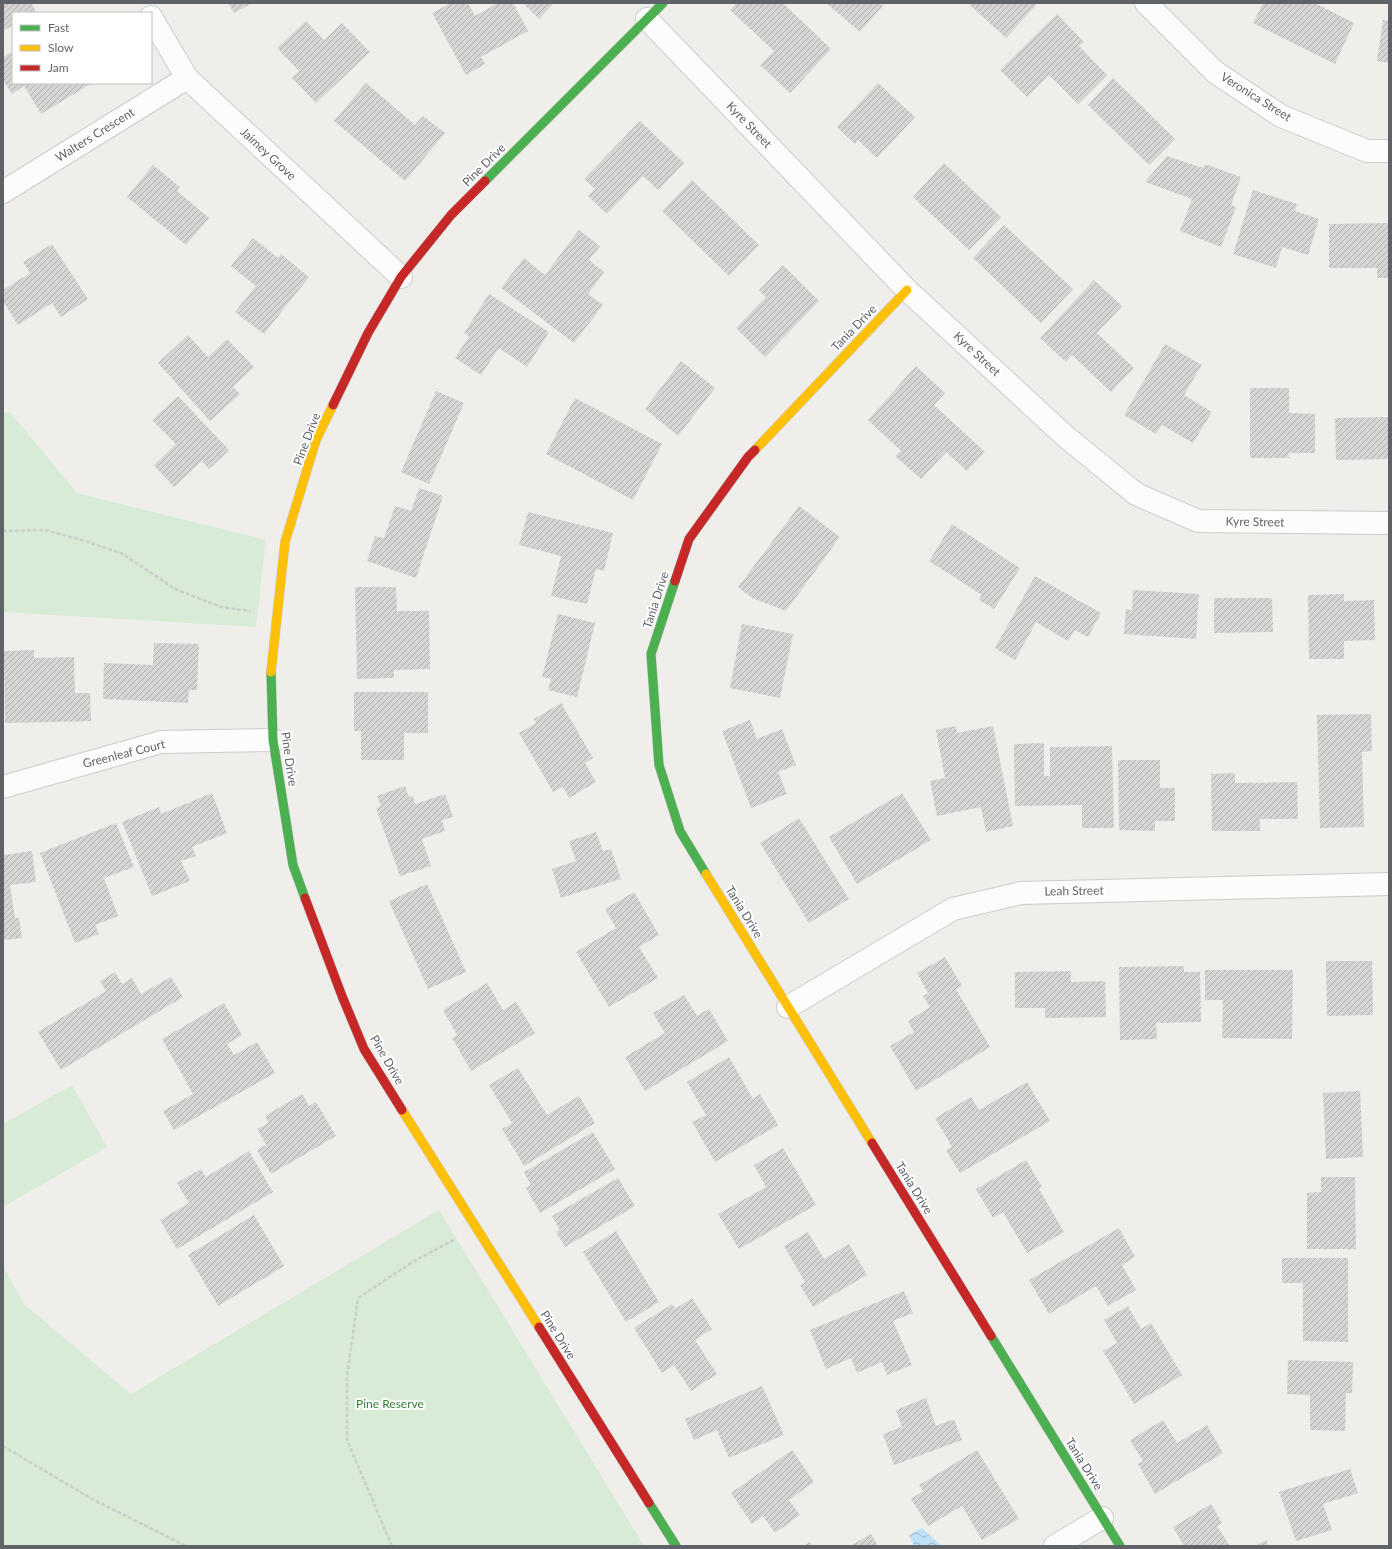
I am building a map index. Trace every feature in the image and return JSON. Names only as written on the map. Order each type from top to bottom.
[{"type":"street","points":[[142,3],[147,12]]},
{"type":"street","name":"Pine Drive","points":[[663,3],[451,215],[401,277],[368,333],[316,440],[285,542],[271,676],[273,740],[293,866],[342,996],[364,1049],[676,1546]]},
{"type":"street","name":"Veronica Street","points":[[1146,3],[1215,72],[1281,116],[1367,151],[1389,151]]},
{"type":"street","name":"Kyre Street","points":[[647,19],[907,290],[1065,436],[1136,494],[1198,521],[1389,523]]},
{"type":"street","name":"Jaimey Grove","points":[[152,20],[187,78],[401,277]]},
{"type":"street","name":"Walters Crescent","points":[[3,192],[187,78]]},
{"type":"street","name":"Tania Drive","points":[[907,290],[748,457],[689,539],[650,654],[659,765],[680,831],[1120,1546]]},
{"type":"street","name":"Greenleaf Court","points":[[3,787],[161,742],[273,740]]},
{"type":"street","name":"Leah Street","points":[[788,1007],[953,909],[1021,892],[1389,884]]},
{"type":"street","points":[[1054,1546],[1102,1518]]},
{"type":"path","points":[[3,530],[45,530],[82,540],[123,554],[175,589],[221,607],[277,614]]},
{"type":"path","points":[[392,1546],[347,1440],[347,1376],[358,1298],[414,1261],[476,1228]]},
{"type":"path","points":[[3,1446],[92,1500],[186,1546]]},
{"type":"green space","points":[[10,412],[77,493],[266,540],[256,627],[3,612],[3,413]]},
{"type":"green space","points":[[72,1085],[107,1147],[3,1207],[3,1124]]},
{"type":"green space","name":"Pine Reserve","points":[[439,1210],[644,1546],[3,1546],[3,1267],[24,1304],[131,1394]]},
{"type":"water","points":[[922,1528],[942,1546],[914,1546],[909,1535]]},
{"type":"building","points":[[3,3],[31,3],[36,11],[12,12],[12,26],[5,30],[3,27]]},
{"type":"building","points":[[228,3],[252,3],[234,13]]},
{"type":"building","points":[[451,3],[468,3],[475,16],[498,3],[513,3],[528,31],[481,57],[485,64],[466,75],[432,13]]},
{"type":"building","points":[[523,3],[554,3],[539,19]]},
{"type":"building","points":[[737,3],[783,3],[831,49],[790,93],[760,65],[774,51],[730,10]]},
{"type":"building","points":[[826,3],[880,3],[883,6],[860,32]]},
{"type":"building","points":[[972,3],[1038,3],[1006,38],[970,5]]},
{"type":"building","points":[[1263,3],[1315,3],[1354,23],[1335,64],[1253,23]]},
{"type":"building","points":[[1057,14],[1084,42],[1079,46],[1107,75],[1078,104],[1049,75],[1027,97],[1000,70]]},
{"type":"building","points":[[1383,20],[1389,21],[1389,63],[1377,61]]},
{"type":"building","points":[[306,21],[324,40],[342,23],[370,52],[316,103],[292,78],[299,71],[277,48]]},
{"type":"building","points":[[12,52],[12,84],[90,84],[41,114],[24,86],[12,94],[3,80],[3,57]]},
{"type":"building","points":[[1113,78],[1175,139],[1149,165],[1088,105]]},
{"type":"building","points":[[366,83],[415,125],[423,116],[445,133],[405,181],[334,121]]},
{"type":"building","points":[[878,83],[915,117],[877,158],[858,140],[855,144],[837,127]]},
{"type":"building","points":[[640,121],[684,163],[658,190],[643,176],[607,214],[588,196],[595,189],[584,179]]},
{"type":"building","points":[[1167,156],[1203,168],[1205,164],[1241,177],[1231,205],[1236,207],[1221,247],[1180,231],[1192,199],[1145,182]]},
{"type":"building","points":[[944,163],[1001,217],[969,250],[913,197]]},
{"type":"building","points":[[153,165],[180,187],[177,191],[209,218],[186,245],[127,197]]},
{"type":"building","points":[[692,180],[759,245],[729,276],[662,211]]},
{"type":"building","points":[[1253,190],[1297,204],[1295,211],[1319,219],[1308,255],[1282,247],[1276,268],[1233,254]]},
{"type":"building","points":[[1389,223],[1389,278],[1377,278],[1377,268],[1329,268],[1329,224]]},
{"type":"building","points":[[1004,225],[1073,289],[1041,323],[973,258]]},
{"type":"building","points":[[579,230],[600,246],[589,260],[604,272],[588,294],[603,305],[574,343],[501,288],[524,258],[545,275]]},
{"type":"building","points":[[253,238],[278,258],[281,254],[309,277],[264,334],[235,312],[256,286],[231,266]]},
{"type":"building","points":[[52,244],[88,299],[61,317],[52,303],[18,325],[3,301],[3,290],[30,273],[23,262]]},
{"type":"building","points":[[783,265],[819,301],[765,357],[736,328],[766,297],[759,290]]},
{"type":"building","points":[[1094,280],[1122,306],[1097,333],[1134,368],[1111,392],[1072,355],[1066,362],[1040,338]]},
{"type":"building","points":[[489,294],[549,332],[527,367],[499,348],[481,375],[455,358],[469,336],[464,333]]},
{"type":"building","points":[[188,335],[208,357],[227,339],[254,367],[233,387],[240,394],[210,421],[158,363]]},
{"type":"building","points":[[1165,344],[1202,365],[1184,395],[1212,412],[1193,443],[1162,425],[1156,434],[1124,415]]},
{"type":"building","points":[[681,361],[715,388],[678,436],[645,409]]},
{"type":"building","points":[[916,366],[945,393],[934,405],[985,452],[967,471],[946,452],[921,479],[895,456],[901,451],[868,420]]},
{"type":"building","points":[[1250,388],[1289,388],[1289,413],[1315,414],[1315,453],[1288,453],[1289,458],[1250,458]]},
{"type":"building","points":[[436,391],[464,403],[429,484],[401,472]]},
{"type":"building","points":[[178,396],[229,450],[209,469],[202,461],[174,487],[154,465],[176,444],[152,420]]},
{"type":"building","points":[[575,398],[662,444],[633,500],[546,454]]},
{"type":"building","points":[[1389,417],[1389,459],[1336,460],[1335,418]]},
{"type":"building","points":[[419,488],[443,496],[416,578],[367,561],[375,536],[384,538],[395,506],[411,511]]},
{"type":"building","points":[[799,506],[840,537],[786,611],[752,598],[738,587]]},
{"type":"building","points":[[528,512],[613,533],[604,571],[596,569],[587,604],[551,596],[561,556],[519,545]]},
{"type":"building","points":[[952,524],[1020,568],[994,609],[979,600],[982,595],[929,561]]},
{"type":"building","points":[[1035,576],[1101,613],[1088,637],[1075,630],[1068,641],[1036,622],[1015,660],[995,648]]},
{"type":"building","points":[[355,587],[396,587],[397,611],[429,611],[430,669],[394,670],[394,678],[357,679]]},
{"type":"building","points":[[1133,590],[1199,594],[1196,639],[1124,634],[1126,609],[1132,610]]},
{"type":"building","points":[[1344,594],[1344,601],[1374,600],[1375,640],[1344,641],[1344,659],[1309,659],[1308,595]]},
{"type":"building","points":[[1214,598],[1272,598],[1273,632],[1214,633]]},
{"type":"building","points":[[558,614],[595,623],[577,697],[548,690],[551,679],[542,677]]},
{"type":"building","points":[[742,624],[793,634],[780,698],[730,688]]},
{"type":"building","points":[[154,643],[199,644],[197,690],[189,690],[188,703],[103,699],[104,663],[153,665]]},
{"type":"building","points":[[34,650],[34,658],[74,657],[75,693],[90,693],[91,721],[5,723],[4,651]]},
{"type":"building","points":[[354,692],[428,692],[428,733],[404,733],[404,760],[361,760],[361,731],[354,731]]},
{"type":"building","points":[[561,703],[593,758],[585,763],[596,782],[569,798],[563,787],[553,792],[519,733],[536,723],[534,719]]},
{"type":"building","points":[[1371,714],[1372,751],[1362,752],[1364,827],[1320,828],[1317,715]]},
{"type":"building","points":[[750,720],[757,739],[782,729],[796,765],[778,772],[787,794],[751,808],[722,731]]},
{"type":"building","points":[[956,726],[957,733],[993,726],[1013,826],[986,832],[981,807],[937,816],[930,781],[945,778],[936,730]]},
{"type":"building","points":[[1044,743],[1044,776],[1050,776],[1050,747],[1112,746],[1114,828],[1082,828],[1082,805],[1015,806],[1014,744]]},
{"type":"building","points":[[1118,760],[1160,760],[1160,788],[1175,788],[1175,821],[1155,821],[1155,831],[1119,830]]},
{"type":"building","points":[[1235,773],[1235,783],[1297,782],[1298,819],[1260,819],[1260,831],[1212,831],[1211,774]]},
{"type":"building","points":[[405,786],[409,797],[413,796],[415,804],[445,794],[453,817],[442,820],[445,831],[422,839],[431,866],[400,876],[376,808],[381,806],[377,796]]},
{"type":"building","points":[[212,793],[227,833],[192,847],[196,856],[181,861],[190,881],[152,896],[122,822],[159,807],[161,814]]},
{"type":"building","points":[[902,793],[931,840],[857,884],[829,837]]},
{"type":"building","points":[[799,818],[849,899],[809,923],[760,843]]},
{"type":"building","points":[[116,823],[134,867],[104,878],[118,916],[95,925],[99,934],[75,943],[40,853]]},
{"type":"building","points":[[596,832],[603,851],[611,849],[621,879],[561,898],[552,869],[576,861],[569,841]]},
{"type":"building","points":[[32,851],[36,882],[10,885],[15,918],[19,918],[22,938],[3,940],[3,855]]},
{"type":"building","points":[[427,884],[466,972],[428,989],[389,901]]},
{"type":"building","points":[[634,892],[659,935],[639,947],[658,978],[609,1007],[576,952],[616,928],[605,909]]},
{"type":"building","points":[[945,957],[962,986],[956,989],[990,1047],[916,1091],[890,1046],[914,1032],[908,1021],[930,1007],[923,996],[928,993],[917,973]]},
{"type":"building","points":[[1326,961],[1372,961],[1373,1015],[1327,1016]]},
{"type":"building","points":[[1184,966],[1184,972],[1200,972],[1201,1022],[1156,1023],[1157,1039],[1120,1040],[1119,967]]},
{"type":"building","points":[[1205,970],[1293,970],[1292,1039],[1222,1038],[1223,1000],[1205,1000]]},
{"type":"building","points":[[1071,971],[1071,982],[1105,981],[1106,1017],[1045,1018],[1045,1008],[1015,1008],[1015,972]]},
{"type":"building","points":[[115,972],[122,984],[132,978],[141,994],[171,977],[183,997],[61,1070],[38,1032],[106,991],[100,981]]},
{"type":"building","points":[[487,983],[503,1010],[516,1002],[535,1033],[471,1071],[452,1038],[457,1035],[443,1010]]},
{"type":"building","points":[[684,995],[697,1016],[709,1009],[728,1041],[645,1091],[625,1057],[665,1033],[653,1013]]},
{"type":"building","points":[[224,1003],[242,1035],[227,1044],[234,1055],[257,1042],[275,1073],[174,1130],[163,1111],[193,1094],[162,1039]]},
{"type":"building","points":[[729,1057],[753,1099],[760,1094],[778,1125],[715,1162],[692,1122],[706,1115],[687,1082]]},
{"type":"building","points":[[518,1068],[547,1115],[579,1096],[595,1123],[524,1166],[502,1129],[512,1123],[489,1085]]},
{"type":"building","points":[[1027,1082],[1050,1121],[960,1173],[946,1150],[952,1147],[935,1118],[971,1097],[979,1110]]},
{"type":"building","points":[[1360,1091],[1363,1157],[1326,1159],[1323,1093]]},
{"type":"building","points":[[302,1094],[309,1106],[316,1102],[336,1136],[271,1174],[257,1150],[266,1145],[257,1129],[269,1123],[265,1116]]},
{"type":"building","points":[[593,1132],[615,1169],[540,1213],[526,1188],[531,1185],[524,1172]]},
{"type":"building","points":[[783,1148],[816,1205],[739,1249],[718,1214],[766,1187],[754,1165]]},
{"type":"building","points":[[249,1151],[273,1192],[177,1249],[160,1220],[189,1203],[177,1183],[201,1169],[206,1177]]},
{"type":"building","points":[[1026,1160],[1042,1187],[1039,1189],[1064,1232],[1027,1253],[1003,1212],[993,1218],[976,1189]]},
{"type":"building","points":[[1321,1177],[1355,1177],[1356,1249],[1307,1249],[1307,1193],[1321,1192]]},
{"type":"building","points":[[618,1178],[635,1206],[565,1247],[556,1232],[560,1230],[552,1216]]},
{"type":"building","points":[[254,1215],[284,1266],[218,1306],[188,1255]]},
{"type":"building","points":[[1119,1228],[1135,1257],[1122,1265],[1136,1290],[1108,1306],[1096,1286],[1049,1314],[1029,1280]]},
{"type":"building","points":[[616,1231],[659,1302],[626,1322],[583,1252]]},
{"type":"building","points":[[808,1232],[824,1259],[849,1244],[867,1275],[813,1307],[800,1285],[805,1282],[784,1246]]},
{"type":"building","points":[[1282,1258],[1348,1258],[1348,1342],[1303,1341],[1303,1283],[1282,1283]]},
{"type":"building","points":[[904,1291],[913,1313],[893,1321],[912,1365],[887,1375],[882,1362],[857,1373],[851,1358],[826,1369],[810,1330]]},
{"type":"building","points":[[692,1298],[712,1329],[695,1340],[717,1374],[691,1391],[674,1365],[662,1373],[634,1328],[672,1304],[675,1309]]},
{"type":"building","points":[[1128,1306],[1141,1329],[1151,1323],[1182,1375],[1134,1404],[1103,1351],[1117,1343],[1104,1320]]},
{"type":"building","points":[[1288,1360],[1353,1362],[1352,1393],[1346,1393],[1345,1431],[1310,1430],[1310,1395],[1287,1394]]},
{"type":"building","points":[[762,1386],[784,1435],[729,1458],[717,1430],[694,1440],[685,1419]]},
{"type":"building","points":[[926,1398],[936,1426],[954,1419],[962,1440],[894,1465],[883,1434],[902,1427],[896,1410]]},
{"type":"building","points":[[1163,1420],[1177,1443],[1207,1425],[1223,1453],[1155,1494],[1138,1464],[1143,1461],[1130,1440]]},
{"type":"building","points":[[792,1450],[814,1482],[789,1500],[800,1515],[775,1533],[763,1516],[752,1524],[731,1493]]},
{"type":"building","points":[[977,1450],[1019,1519],[982,1540],[962,1506],[928,1526],[911,1499],[923,1491],[919,1485]]},
{"type":"building","points":[[1350,1469],[1358,1493],[1323,1504],[1332,1530],[1296,1541],[1279,1492]]},
{"type":"building","points":[[1211,1504],[1222,1523],[1217,1526],[1230,1546],[1184,1546],[1173,1527]]},
{"type":"building","points":[[871,1534],[878,1546],[850,1546]]},
{"type":"building","points":[[1266,1540],[1269,1546],[1255,1546]]},
{"type":"building","points":[[810,1542],[812,1546],[803,1546]]},
{"type":"traffic: fast","points":[[485,181],[663,3]]},
{"type":"traffic: fast","points":[[675,581],[651,654],[659,765],[680,831],[706,874]]},
{"type":"traffic: fast","points":[[271,672],[273,740],[293,865],[305,898]]},
{"type":"traffic: fast","points":[[991,1336],[1120,1546]]},
{"type":"traffic: fast","points":[[649,1503],[676,1546]]},
{"type":"traffic: slow","points":[[755,450],[907,290]]},
{"type":"traffic: slow","points":[[271,672],[285,542],[316,440],[333,405]]},
{"type":"traffic: slow","points":[[706,874],[872,1143]]},
{"type":"traffic: slow","points":[[402,1110],[539,1327]]},
{"type":"traffic: jam","points":[[333,405],[368,333],[401,277],[451,215],[485,181]]},
{"type":"traffic: jam","points":[[675,581],[689,539],[748,457],[755,450]]},
{"type":"traffic: jam","points":[[305,898],[342,996],[364,1049],[402,1110]]},
{"type":"traffic: jam","points":[[872,1143],[991,1336]]},
{"type":"traffic: jam","points":[[539,1327],[649,1503]]}]
